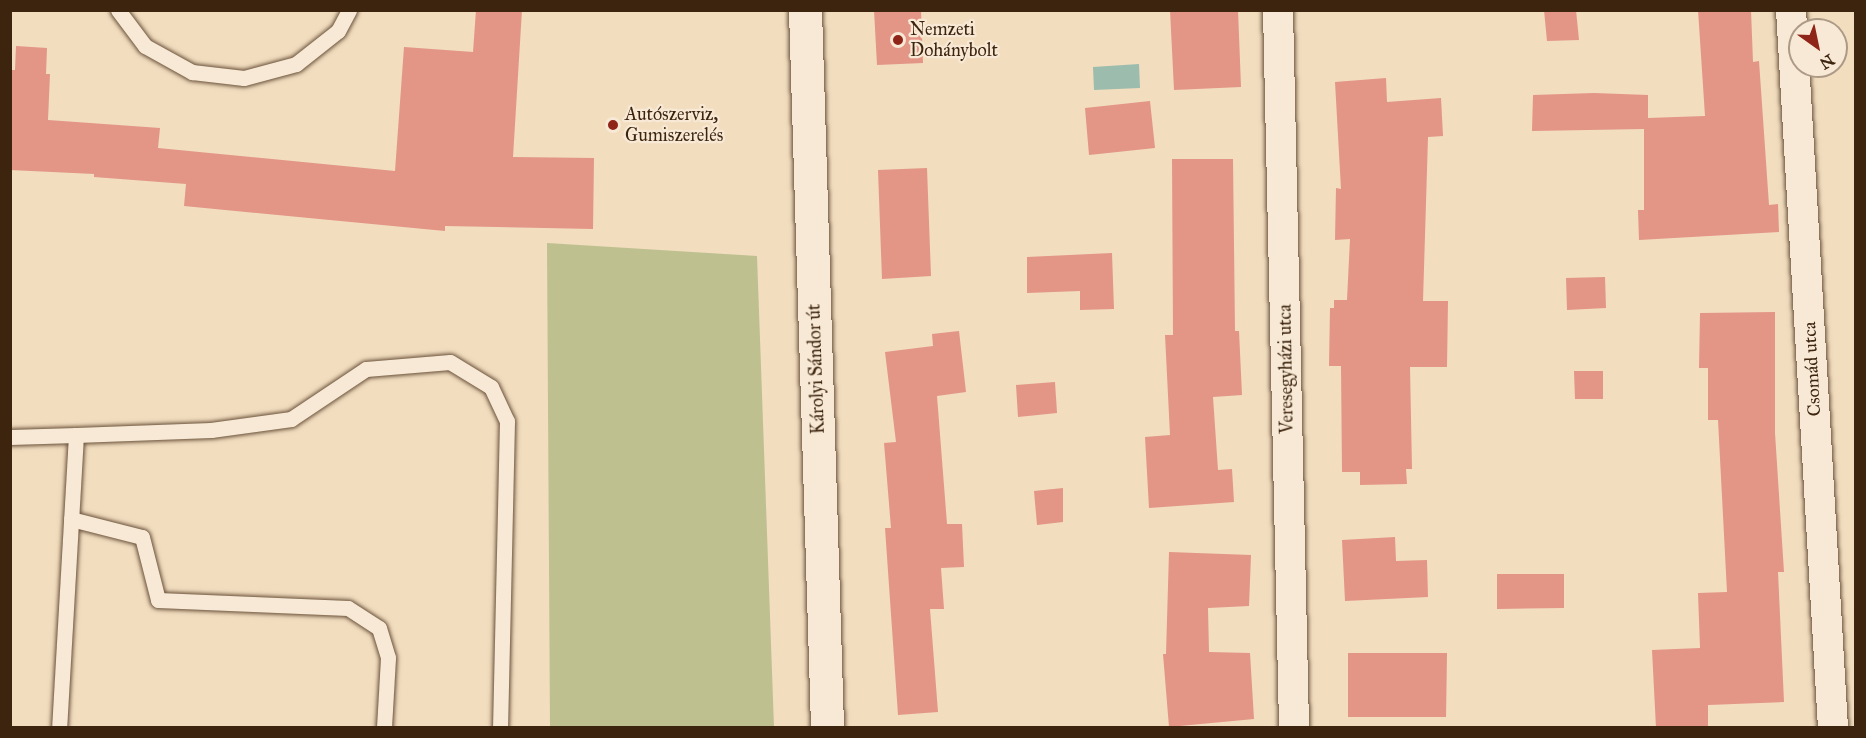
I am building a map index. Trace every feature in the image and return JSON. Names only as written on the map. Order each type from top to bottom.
[{"type":"street","name":"Károlyi Sándor út","points":[[805,10],[827,728]]},
{"type":"street","name":"Veresegyházi utca","points":[[1278,10],[1294,728]]},
{"type":"street","name":"Csomád utca","points":[[1791,10],[1833,728]]},
{"type":"lane","points":[[118,10],[146,46],[192,72],[244,78],[296,64],[338,31],[349,10]]},
{"type":"lane","points":[[10,437],[211,430],[291,419],[366,369],[450,362],[492,387],[507,421],[500,728]]},
{"type":"lane","points":[[59,728],[76,435]]},
{"type":"lane","points":[[71,519],[142,537],[158,600],[348,608],[379,628],[388,658],[384,728]]},
{"type":"green space","points":[[547,243],[757,256],[774,727],[550,727]]},
{"type":"shaded area","points":[[1139,64],[1140,88],[1094,90],[1093,67]]},
{"type":"building","points":[[476,10],[522,10],[513,157],[594,158],[593,229],[445,226],[445,231],[184,206],[186,184],[94,177],[94,174],[10,170],[10,70],[15,70],[16,46],[47,48],[46,74],[50,74],[48,120],[160,128],[158,148],[395,171],[404,47],[473,52]]},
{"type":"building","points":[[874,10],[921,10],[923,63],[877,65]]},
{"type":"building","points":[[1170,10],[1238,10],[1241,87],[1174,90]]},
{"type":"building","points":[[1544,10],[1576,10],[1579,40],[1547,41]]},
{"type":"building","points":[[1698,10],[1751,10],[1753,62],[1759,61],[1769,205],[1778,204],[1779,232],[1639,240],[1638,210],[1644,210],[1644,129],[1532,131],[1533,95],[1594,93],[1648,95],[1648,118],[1705,116]]},
{"type":"building","points":[[1386,78],[1387,102],[1441,98],[1443,136],[1428,137],[1423,301],[1448,301],[1447,367],[1410,367],[1412,469],[1406,469],[1407,484],[1360,485],[1360,472],[1342,472],[1341,366],[1329,366],[1330,308],[1334,308],[1334,300],[1347,300],[1350,239],[1335,240],[1336,188],[1341,189],[1335,82]]},
{"type":"building","points":[[1150,101],[1155,148],[1089,155],[1085,108]]},
{"type":"building","points":[[1172,159],[1233,159],[1235,331],[1239,331],[1242,395],[1213,397],[1218,470],[1232,469],[1234,502],[1149,508],[1145,437],[1170,435],[1165,335],[1173,335]]},
{"type":"building","points":[[927,168],[931,276],[882,279],[878,170]]},
{"type":"building","points":[[1112,253],[1114,309],[1080,310],[1080,291],[1027,293],[1027,257]]},
{"type":"building","points":[[1605,277],[1606,308],[1567,310],[1566,278]]},
{"type":"building","points":[[1775,312],[1775,433],[1784,572],[1778,572],[1784,702],[1708,705],[1708,728],[1656,728],[1652,650],[1700,648],[1698,593],[1727,592],[1718,420],[1708,420],[1708,368],[1699,368],[1700,313]]},
{"type":"building","points":[[959,331],[966,392],[937,396],[947,524],[962,524],[964,567],[941,568],[944,609],[930,609],[938,712],[898,715],[885,528],[891,528],[884,443],[896,442],[885,352],[933,346],[932,334]]},
{"type":"building","points":[[1574,371],[1603,371],[1603,399],[1575,399]]},
{"type":"building","points":[[1055,382],[1057,413],[1018,417],[1016,385]]},
{"type":"building","points":[[1063,488],[1063,522],[1037,525],[1034,491]]},
{"type":"building","points":[[1395,537],[1396,561],[1427,560],[1428,597],[1345,601],[1342,540]]},
{"type":"building","points":[[1169,552],[1251,555],[1249,606],[1208,608],[1209,652],[1250,653],[1254,719],[1169,727],[1163,654],[1166,654]]},
{"type":"building","points":[[1497,574],[1564,574],[1564,608],[1497,609]]},
{"type":"building","points":[[1348,653],[1447,653],[1446,717],[1348,717]]},
{"type":"place","name":"Nemzeti Dohánybolt","points":[[898,40]]},
{"type":"place","name":"Autószerviz, Gumiszerelés","points":[[613,125]]}]
